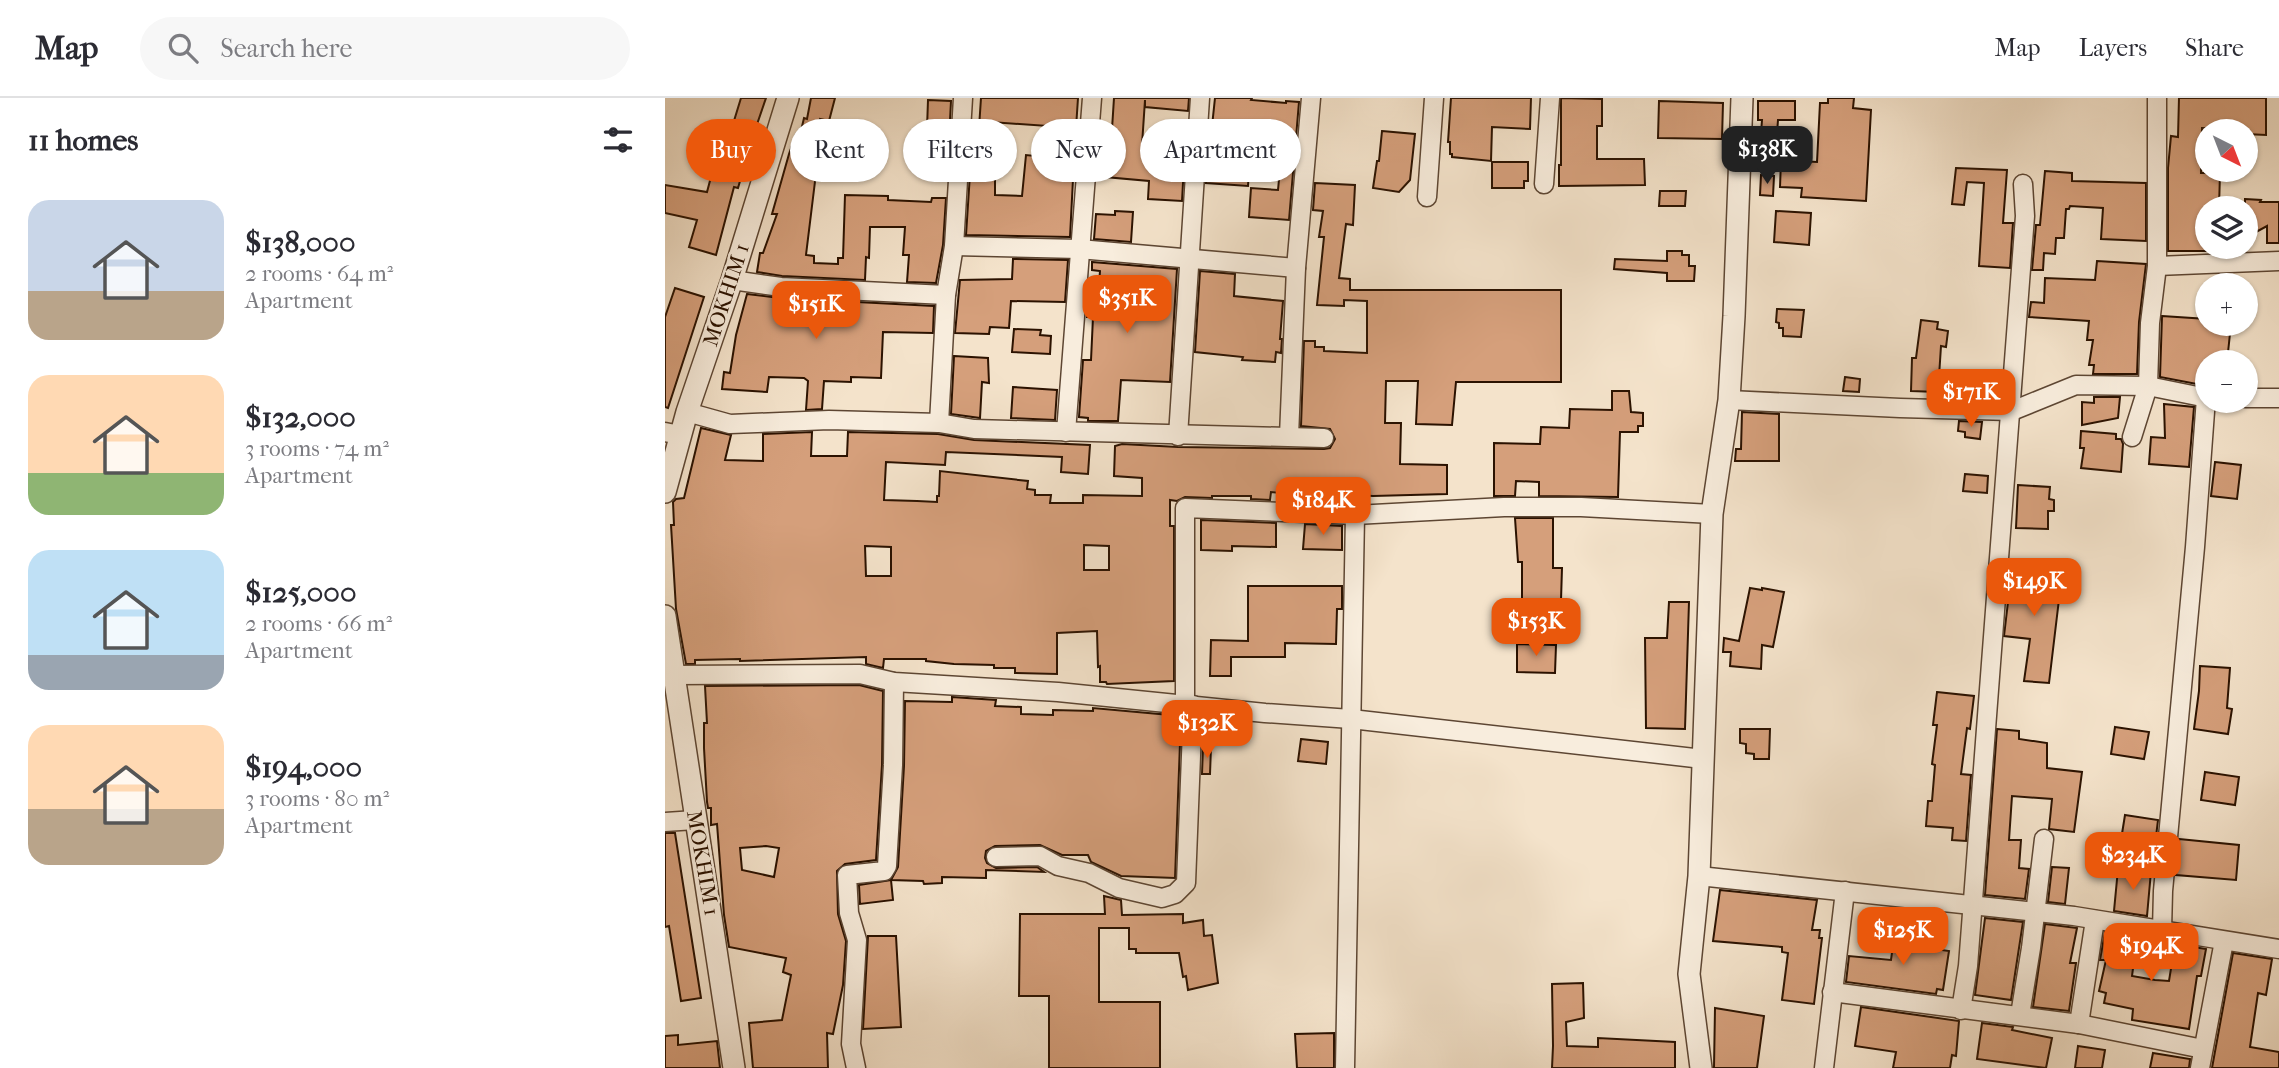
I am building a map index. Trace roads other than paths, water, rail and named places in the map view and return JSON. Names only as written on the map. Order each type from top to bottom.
[{"type":"street","name":"MOKHIM 1","points":[[665,492],[672,434],[687,412],[732,280],[788,98]]},
{"type":"street","points":[[939,423],[946,295],[954,246],[963,98]]},
{"type":"street","points":[[1066,432],[1092,98]]},
{"type":"street","points":[[1178,436],[1200,98]]},
{"type":"street","points":[[1289,436],[1297,268],[1311,98]]},
{"type":"street","points":[[1427,197],[1434,98]]},
{"type":"street","points":[[1544,184],[1550,98]]},
{"type":"street","points":[[1701,1068],[1689,974],[1699,876],[1712,514],[1729,400],[1742,98]]},
{"type":"street","points":[[2132,437],[2148,386],[2150,323],[2157,266],[2157,98]]},
{"type":"street","points":[[1961,1010],[1969,966],[2012,411],[2025,216],[2023,184]]},
{"type":"street","points":[[954,246],[1080,249],[1297,268]]},
{"type":"street","points":[[2157,266],[2279,261]]},
{"type":"street","points":[[732,280],[781,286],[946,295]]},
{"type":"street","points":[[1729,400],[2012,411],[2076,384],[2148,386],[2195,396]]},
{"type":"street","points":[[2258,398],[2279,398]]},
{"type":"street","points":[[687,412],[730,424],[829,420],[939,423],[974,429],[1324,438]]},
{"type":"street","points":[[2162,930],[2163,891],[2205,413]]},
{"type":"street","points":[[996,857],[1040,856],[1058,866],[1089,873],[1119,888],[1162,898],[1175,894],[1187,883],[1189,705],[1185,508],[1355,514],[1555,507],[1712,514]]},
{"type":"street","points":[[1345,1068],[1355,514]]},
{"type":"street","name":"MOKHIM 1","points":[[665,616],[734,1068]]},
{"type":"street","points":[[674,675],[860,674],[894,682],[1058,692],[1352,719],[1703,759]]},
{"type":"street","points":[[856,1068],[851,1044],[857,940],[849,913],[847,874],[884,871],[887,866],[893,765],[894,682]]},
{"type":"street","points":[[665,822],[695,820]]},
{"type":"street","points":[[2020,1015],[2044,839]]},
{"type":"street","points":[[1699,876],[1973,904],[2279,949]]},
{"type":"street","points":[[1824,1068],[1845,891]]},
{"type":"street","points":[[2079,1024],[2095,920]]},
{"type":"street","points":[[2200,1068],[2224,940]]},
{"type":"street","points":[[1832,992],[2079,1024],[2203,1049]]}]
